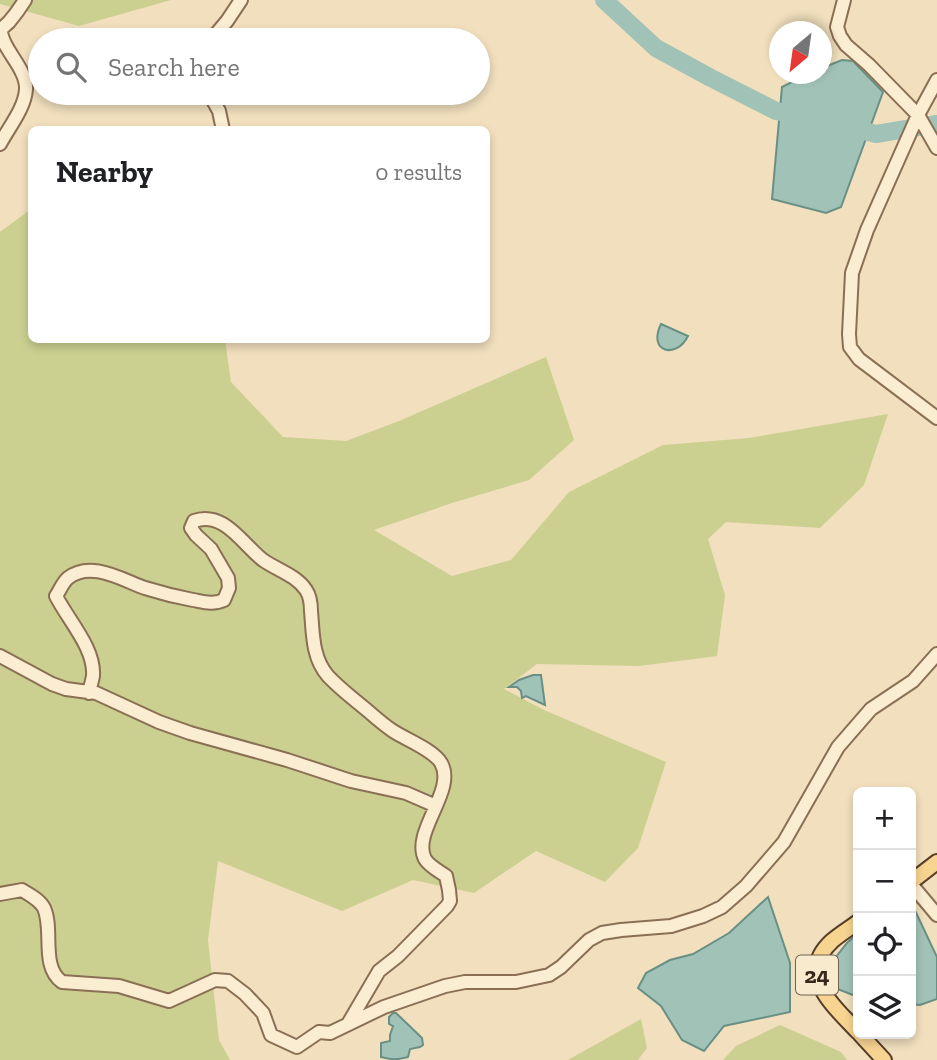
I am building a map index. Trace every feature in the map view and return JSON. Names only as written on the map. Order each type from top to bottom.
[{"type":"main road","points":[[916,879],[937,862]]},
{"type":"main road","name":"24","points":[[853,926],[831,942],[824,951],[818,961],[817,972],[819,985],[828,1000],[853,1027]]},
{"type":"main road","name":"24","points":[[865,1039],[884,1060]]},
{"type":"street","points":[[0,144],[23,103],[26,89],[25,79],[19,68],[4,49],[0,38],[1,30],[19,11],[25,0]]},
{"type":"street","points":[[221,28],[241,0]]},
{"type":"street","points":[[844,0],[837,27],[840,36],[918,115],[937,148]]},
{"type":"street","points":[[936,85],[918,115],[867,230],[852,273],[849,334],[850,347],[859,359],[937,418]]},
{"type":"street","points":[[216,105],[222,126]]},
{"type":"street","points":[[89,693],[93,675],[91,662],[81,635],[56,596],[67,579],[89,570],[172,596],[216,604],[224,600],[229,588],[228,578],[211,549],[191,528],[194,521],[201,518],[212,519],[234,531],[263,560],[297,580],[307,591],[316,657],[326,674],[390,729],[442,763],[443,786],[423,838],[422,851],[427,862],[446,876],[450,901],[398,956],[379,971],[348,1024]]},
{"type":"street","points":[[0,894],[22,890],[43,908],[48,922],[51,965],[55,977],[62,982],[119,986],[169,1001],[215,979],[228,981],[246,994],[263,1013],[271,1035],[297,1047],[319,1032],[330,1033],[384,1007],[445,986],[466,982],[516,982],[549,975],[589,940],[602,933],[671,926],[722,907],[746,886],[784,842],[838,747],[871,709],[912,681],[937,654]]},
{"type":"street","points":[[0,656],[52,684],[96,693],[190,733],[351,781],[406,793],[436,806]]},
{"type":"street","points":[[916,889],[937,915]]},
{"type":"green space","points":[[0,0],[171,0],[79,26],[0,4]]},
{"type":"green space","points":[[28,211],[28,343],[225,343],[231,382],[283,437],[346,441],[546,357],[574,440],[529,480],[374,530],[452,576],[511,560],[569,492],[663,445],[749,438],[888,414],[864,485],[820,528],[726,522],[708,539],[725,595],[717,656],[639,666],[537,664],[504,689],[544,710],[666,762],[638,848],[605,882],[536,851],[474,893],[413,880],[342,911],[218,861],[208,940],[219,1040],[230,1060],[0,1060],[0,232]]},
{"type":"green space","points":[[641,1019],[647,1048],[638,1060],[568,1060]]},
{"type":"green space","points":[[780,1025],[841,1052],[847,1060],[723,1060],[736,1046]]},
{"type":"water","points":[[842,60],[853,61],[883,92],[841,207],[826,213],[772,199],[782,87],[788,84],[832,84],[832,64]]},
{"type":"water","points":[[661,324],[688,336],[677,348],[671,350],[660,347],[658,334]]},
{"type":"water","points":[[533,675],[541,675],[545,705],[526,696],[522,698],[517,687],[509,687]]},
{"type":"water","points":[[768,897],[790,963],[790,1012],[724,1026],[704,1051],[682,1040],[661,1006],[638,988],[646,973],[670,960],[693,954],[729,933]]},
{"type":"water","points":[[916,913],[937,957],[937,999],[916,1005]]},
{"type":"water","points":[[853,938],[853,995],[830,986],[828,967]]},
{"type":"water","points":[[393,1013],[422,1038],[423,1045],[410,1049],[408,1057],[381,1057],[381,1043],[390,1041],[393,1026],[389,1024],[389,1017]]},
{"type":"waterway","points":[[604,0],[656,48],[776,111],[800,116]]},
{"type":"waterway","points":[[848,127],[876,134],[937,124]]}]
